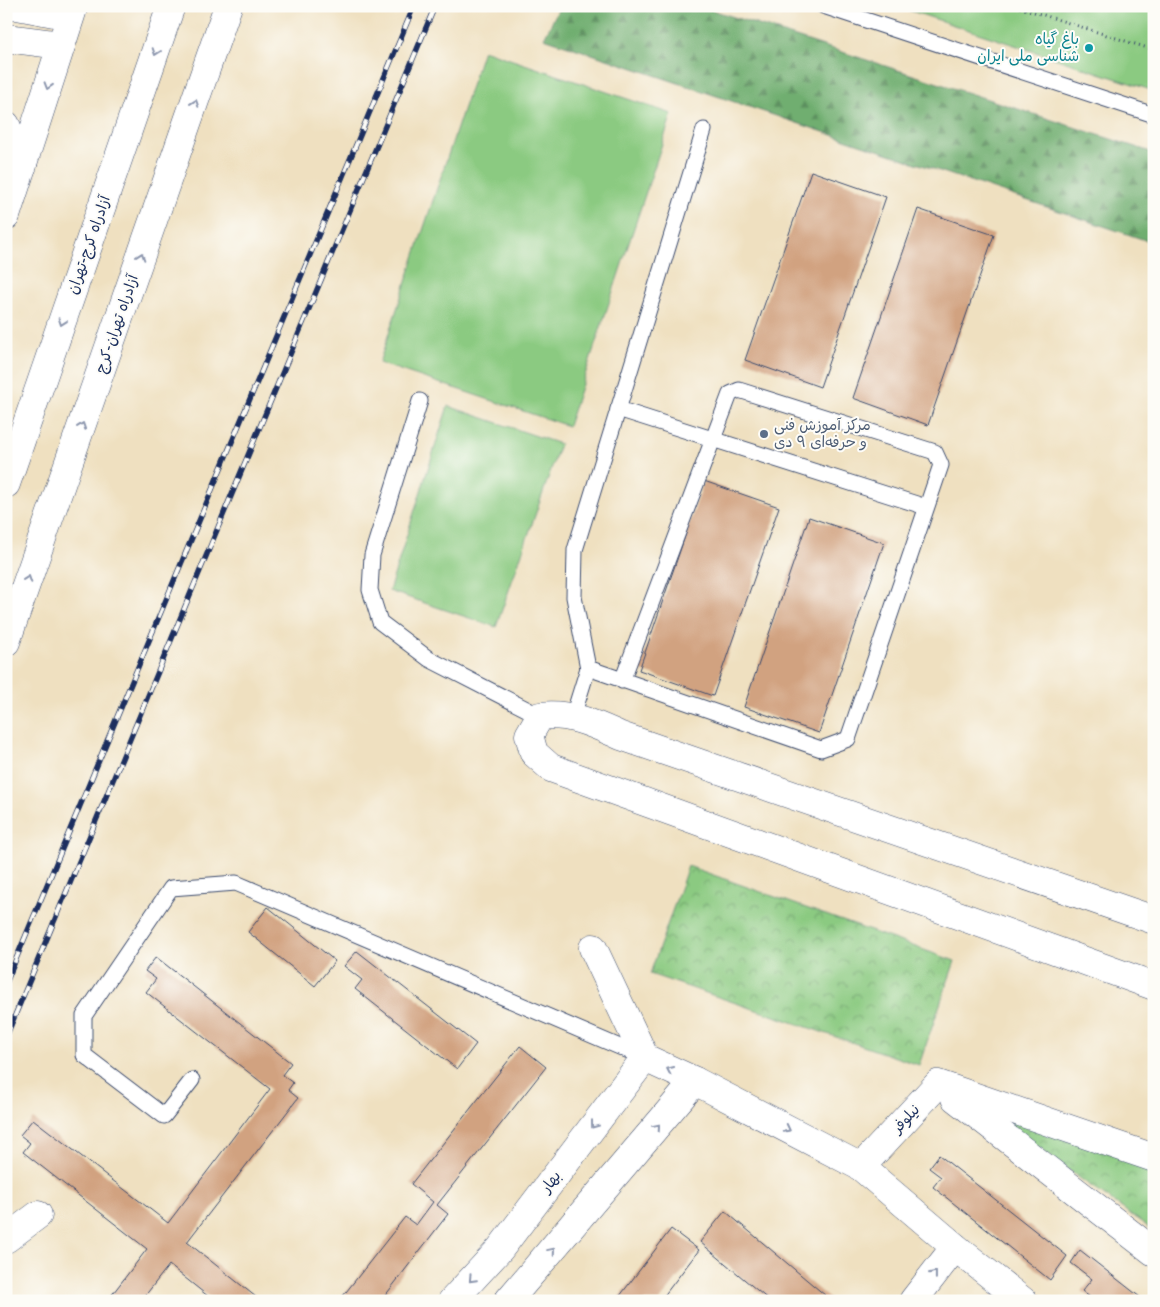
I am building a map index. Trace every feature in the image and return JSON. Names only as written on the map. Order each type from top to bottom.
[{"type":"main road","points":[[6,216],[72,11],[17,6]]},
{"type":"main road","name":"آزادراه کرج-تهران","points":[[6,484],[172,6]]},
{"type":"main road","name":"آزادراه تهران-کرج","points":[[6,642],[228,6]]},
{"type":"main road","points":[[6,38],[61,46]]},
{"type":"main road","points":[[6,125],[23,165]]},
{"type":"main road","points":[[1154,920],[621,736],[573,716],[554,714],[540,716],[529,735],[534,753],[551,768],[1154,986]]},
{"type":"main road","points":[[593,948],[645,1058],[695,1081],[861,1168],[1023,1301]]},
{"type":"main road","name":"بهار","points":[[452,1301],[500,1249],[645,1058]]},
{"type":"main road","points":[[508,1301],[695,1081]]},
{"type":"main road","points":[[938,1084],[1154,1158]]},
{"type":"main road","points":[[938,1084],[1154,1252]]},
{"type":"main road","name":"نیلوفر","points":[[861,1168],[938,1084]]},
{"type":"main road","points":[[6,1239],[38,1215]]},
{"type":"main road","points":[[913,1301],[955,1247]]},
{"type":"main road","points":[[500,1249],[496,1265],[499,1275],[507,1281],[518,1280],[532,1274]]},
{"type":"lane","points":[[823,6],[1154,115]]},
{"type":"lane","points":[[573,716],[588,668],[574,597],[575,550],[704,130]]},
{"type":"lane","points":[[588,668],[622,681],[821,750],[848,739],[941,465],[935,452],[739,390],[730,394],[622,681]]},
{"type":"lane","points":[[420,401],[372,555],[370,590],[380,622],[429,659],[540,716]]},
{"type":"lane","points":[[618,409],[713,441],[926,507]]},
{"type":"lane","points":[[192,1080],[164,1116],[84,1055],[84,1016],[171,888],[236,882],[645,1058]]},
{"type":"path","points":[[1015,6],[1154,50]]},
{"type":"green space","points":[[560,6],[700,6],[1154,153],[1154,243],[544,38]]},
{"type":"green space","name":"باغ گیاه‌ شناسی ملی ایران","points":[[896,6],[1154,6],[1154,91]]},
{"type":"green space","points":[[483,50],[672,114],[568,426],[379,363]]},
{"type":"green space","points":[[448,406],[560,444],[496,627],[389,591]]},
{"type":"green space","points":[[688,866],[955,961],[919,1065],[650,974]]},
{"type":"green space","points":[[980,1107],[1154,1166],[1154,1231]]},
{"type":"building","points":[[811,171],[886,197],[820,387],[745,360]]},
{"type":"building","points":[[918,209],[994,235],[928,425],[853,398]]},
{"type":"building","points":[[704,481],[779,507],[713,696],[639,670]]},
{"type":"building","points":[[809,517],[884,543],[819,733],[744,707]]},
{"type":"building","points":[[268,907],[335,961],[315,986],[248,932]]},
{"type":"building","points":[[357,951],[476,1044],[457,1069],[355,989],[362,980],[344,966]]},
{"type":"building","points":[[156,957],[291,1063],[282,1075],[293,1083],[288,1090],[298,1098],[187,1242],[261,1301],[214,1301],[169,1265],[141,1301],[107,1301],[147,1249],[23,1152],[30,1143],[20,1135],[33,1119],[168,1223],[270,1089],[146,992],[156,979],[145,971]]},
{"type":"building","points":[[520,1046],[546,1067],[437,1205],[448,1214],[381,1301],[339,1301],[405,1217],[416,1225],[433,1202],[411,1184]]},
{"type":"building","points":[[939,1155],[1067,1256],[1050,1280],[933,1187],[941,1177],[929,1168]]},
{"type":"building","points":[[725,1211],[832,1301],[770,1301],[700,1242]]},
{"type":"building","points":[[671,1229],[699,1250],[660,1301],[616,1301]]},
{"type":"building","points":[[1080,1250],[1145,1301],[1095,1301],[1082,1291],[1092,1279],[1071,1263]]},
{"type":"railway","points":[[6,983],[414,6]]},
{"type":"railway","points":[[6,1037],[435,6]]},
{"type":"place","name":"باغ گیاه‌ شناسی ملی ایران","points":[[1089,48]]},
{"type":"place","name":"مرکز آموزش فنی و حرفه‌ای ۹ دی","points":[[764,434]]}]
